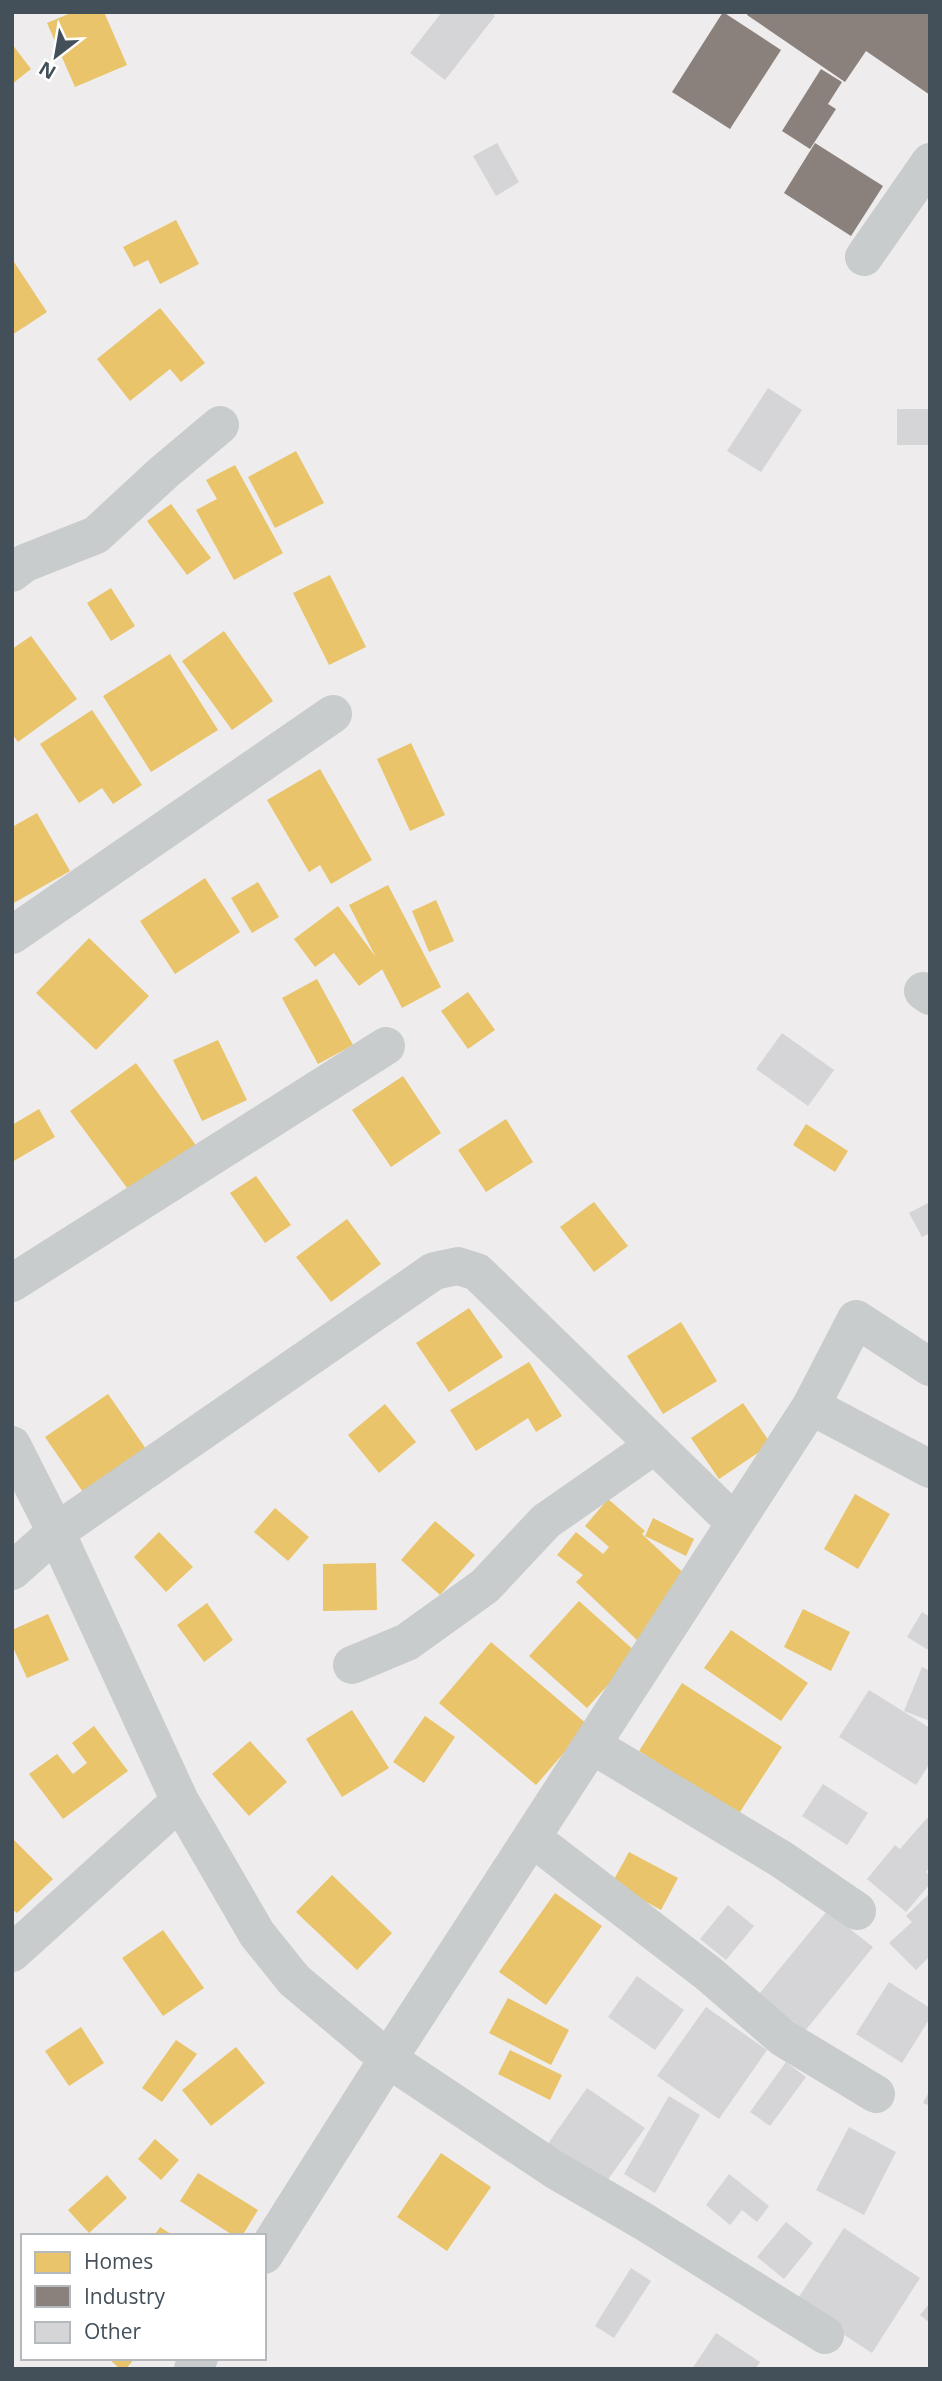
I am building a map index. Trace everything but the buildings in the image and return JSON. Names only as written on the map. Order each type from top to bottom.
[{"type":"street","points":[[864,257],[930,162]]},
{"type":"street","points":[[12,573],[25,563],[96,536],[163,473],[220,425]]},
{"type":"street","points":[[12,935],[333,714]]},
{"type":"street","points":[[12,1283],[386,1046]]},
{"type":"street","points":[[12,1571],[56,1532],[435,1270],[458,1266],[478,1272],[735,1523]]},
{"type":"street","points":[[266,2252],[811,1406],[856,1319],[930,1367]]},
{"type":"street","points":[[811,1406],[930,1469]]},
{"type":"street","points":[[12,1445],[56,1532],[180,1801],[264,1943],[294,1980],[388,2059],[555,2170],[643,2221],[825,2335]]},
{"type":"street","points":[[352,1665],[407,1642],[485,1586],[546,1521],[656,1445]]},
{"type":"street","points":[[592,1745],[780,1859],[857,1911]]},
{"type":"street","points":[[12,1954],[180,1801]]},
{"type":"street","points":[[532,1838],[709,1974],[783,2038],[876,2094]]}]
